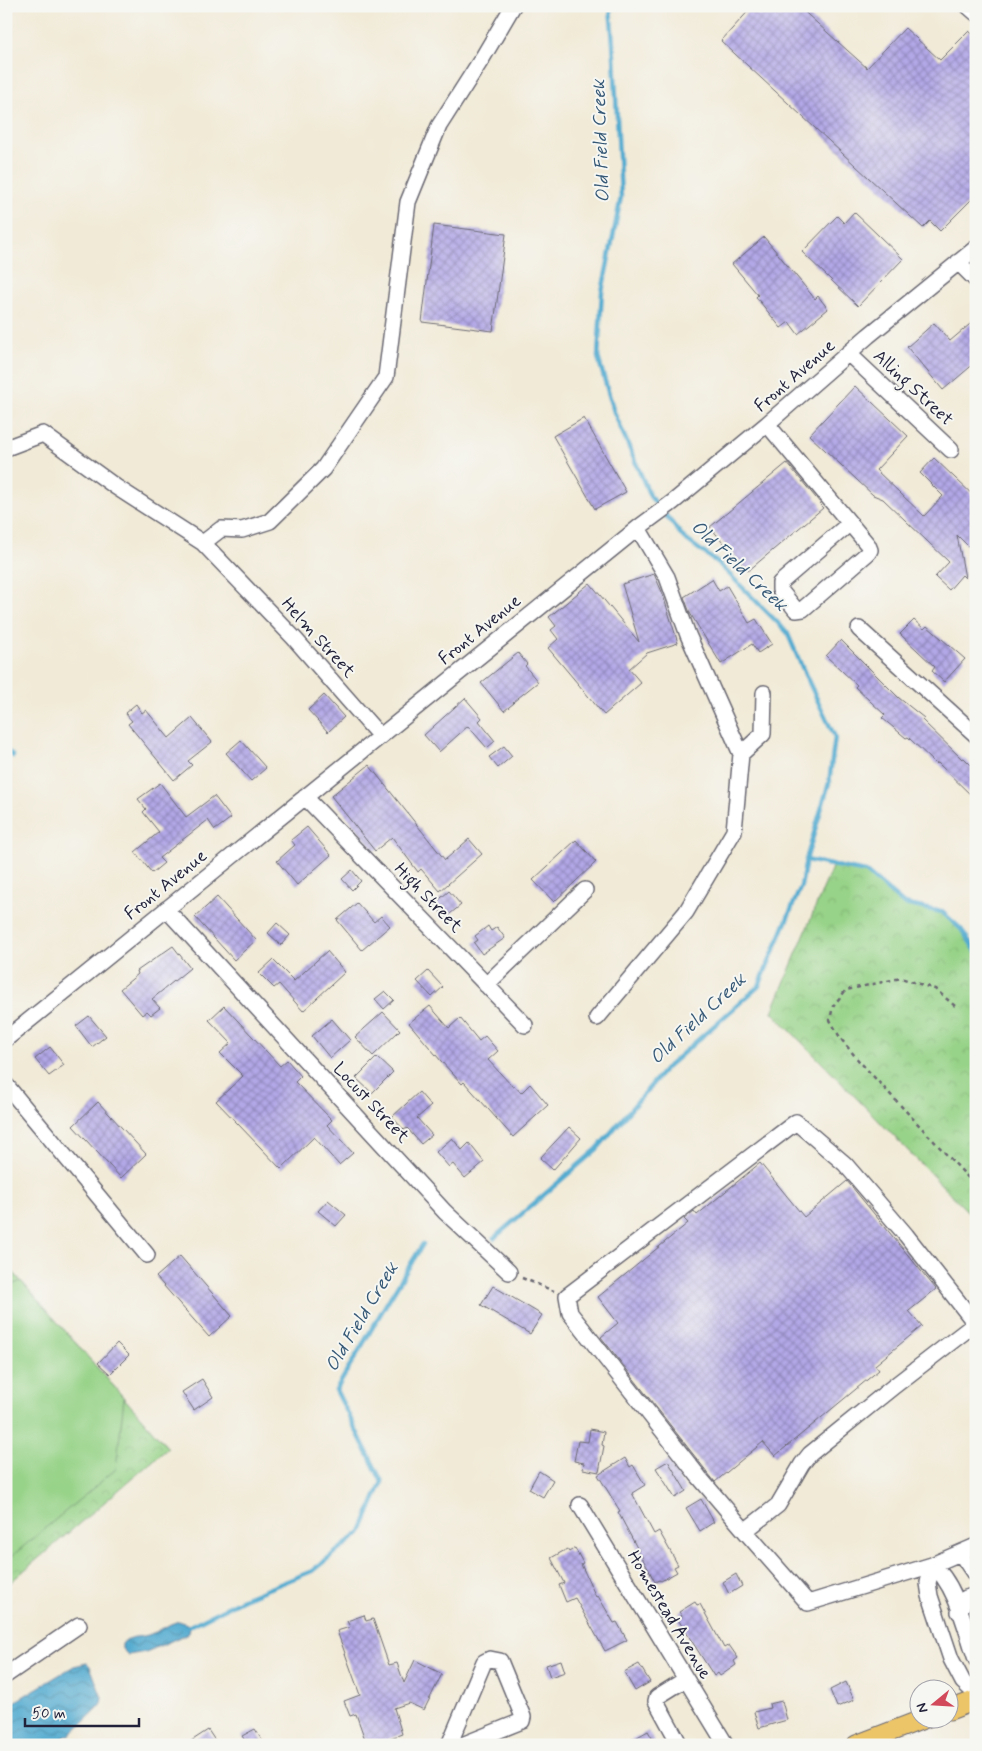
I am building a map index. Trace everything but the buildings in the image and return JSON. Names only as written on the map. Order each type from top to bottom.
[{"type":"main road","points":[[960,1706],[976,1700]]},
{"type":"main road","points":[[856,1745],[910,1724]]},
{"type":"street","points":[[203,543],[221,529],[242,530],[270,521],[323,469],[386,377],[408,202],[439,126],[483,58],[512,6]]},
{"type":"street","points":[[968,6],[976,14]]},
{"type":"street","name":"Front Avenue","points":[[6,1039],[379,735],[638,528],[674,502],[850,354],[868,336],[976,248]]},
{"type":"street","points":[[958,262],[976,280]]},
{"type":"street","name":"Alling Street","points":[[850,354],[951,450]]},
{"type":"street","points":[[767,424],[850,523],[868,545],[869,552],[803,609],[796,610],[778,585],[850,523]]},
{"type":"street","name":"Helm Street","points":[[6,448],[43,434],[116,487],[203,543],[294,638],[379,735]]},
{"type":"street","points":[[597,1018],[686,912],[734,832],[741,754],[688,635],[667,577],[638,528]]},
{"type":"street","points":[[859,629],[976,735]]},
{"type":"street","points":[[741,754],[763,734],[764,693]]},
{"type":"street","name":"High Street","points":[[305,797],[525,1025]]},
{"type":"street","points":[[486,985],[585,890]]},
{"type":"street","name":"Locust Street","points":[[166,909],[445,1212],[509,1272]]},
{"type":"street","points":[[6,1085],[147,1256]]},
{"type":"street","points":[[745,1531],[778,1505],[810,1454],[893,1387],[974,1328],[971,1318],[906,1236],[845,1164],[796,1122],[567,1296],[570,1313],[699,1477],[745,1531],[808,1603],[932,1565],[976,1546]]},
{"type":"street","name":"Homestead Avenue","points":[[580,1505],[726,1745]]},
{"type":"street","points":[[961,1554],[976,1576]]},
{"type":"street","points":[[932,1565],[940,1571],[952,1589],[976,1659]]},
{"type":"street","points":[[932,1565],[928,1576],[929,1590],[951,1659],[963,1682],[976,1694]]},
{"type":"street","points":[[959,1612],[966,1598],[976,1594]]},
{"type":"street","points":[[6,1675],[79,1625]]},
{"type":"street","points":[[449,1745],[484,1662],[490,1659],[500,1661],[524,1718],[522,1721],[462,1745]]},
{"type":"street","points":[[680,1745],[656,1701],[657,1698],[686,1679]]},
{"type":"path","points":[[955,1006],[935,989],[901,978],[846,990],[833,1006],[830,1020],[841,1040],[853,1054],[976,1186]]},
{"type":"path","points":[[509,1272],[567,1296]]},
{"type":"green space","points":[[833,865],[866,872],[904,904],[942,912],[961,929],[976,951],[976,1220],[772,1012]]},
{"type":"green space","points":[[6,1264],[168,1448],[6,1586]]},
{"type":"green space","points":[[21,1281],[124,1398],[116,1469],[6,1561],[6,1287]]},
{"type":"water","points":[[179,1621],[187,1624],[190,1628],[189,1633],[146,1652],[128,1655],[122,1649],[122,1644],[127,1639],[152,1634]]},
{"type":"water","points":[[87,1663],[90,1666],[102,1698],[99,1707],[71,1734],[55,1741],[41,1745],[6,1745],[6,1707],[74,1666]]},
{"type":"waterway","name":"Old Field Creek","points":[[494,1238],[597,1149],[665,1069],[759,986],[801,886],[806,860],[829,783],[835,737],[787,632],[718,563],[684,538],[650,496],[614,412],[598,357],[602,292],[621,197],[610,6]]},
{"type":"waterway","points":[[6,750],[13,756]]},
{"type":"waterway","points":[[806,860],[866,872],[904,904],[942,912],[961,929],[976,951]]},
{"type":"waterway","name":"Old Field Creek","points":[[184,1629],[243,1599],[312,1571],[361,1532],[382,1482],[336,1390],[423,1244]]}]
